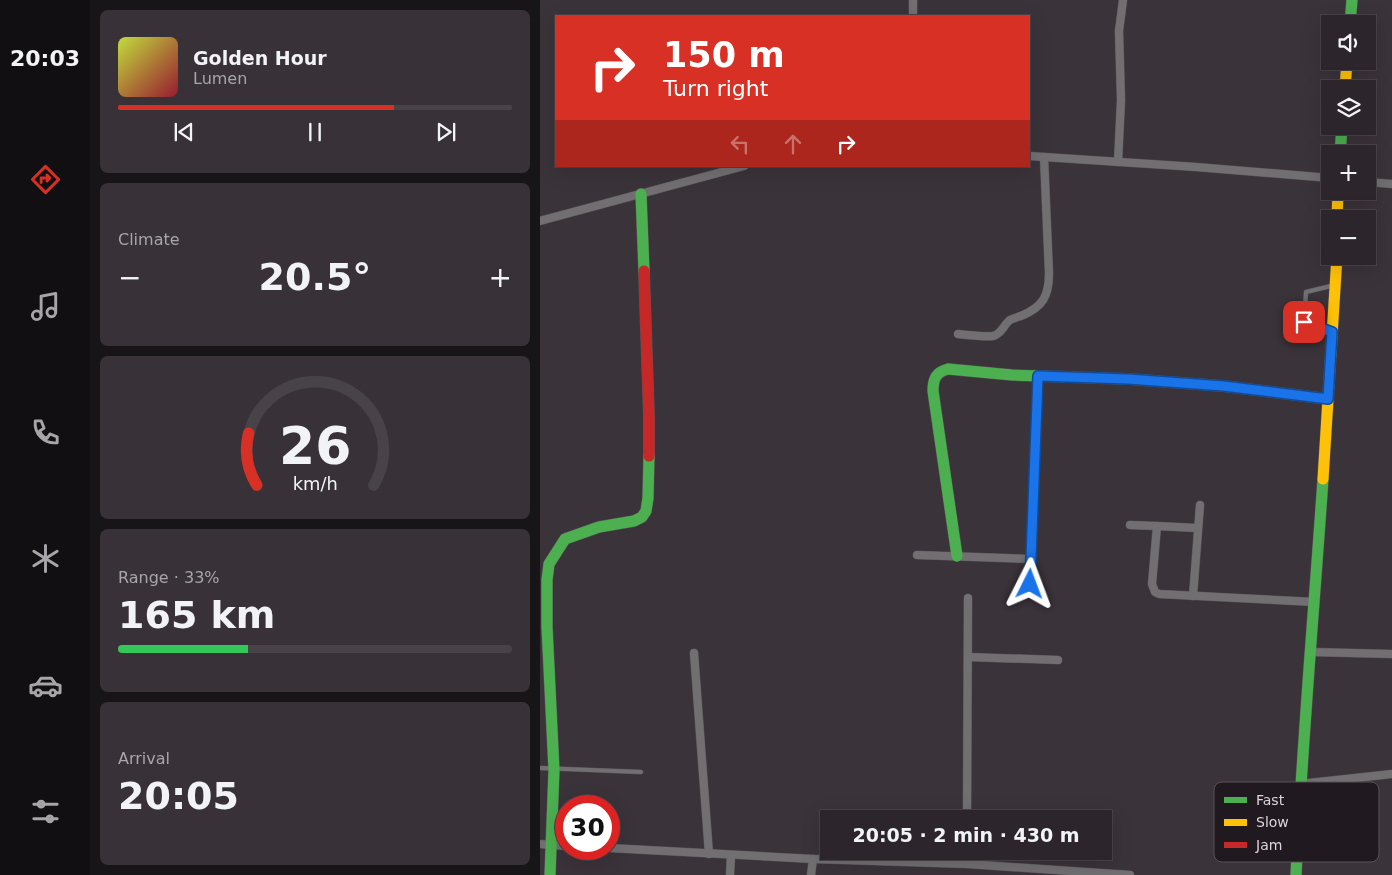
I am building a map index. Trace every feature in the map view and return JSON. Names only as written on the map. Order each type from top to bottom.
[{"type":"street","points":[[913,0],[913,15]]},
{"type":"street","points":[[1118,162],[1121,100],[1119,31],[1123,0]]},
{"type":"street","points":[[1351,15],[1352,0]]},
{"type":"street","points":[[1030,156],[1321,177]]},
{"type":"street","points":[[958,334],[994,336],[1000,333],[1012,319],[1034,310],[1047,294],[1049,279],[1044,158]]},
{"type":"street","points":[[540,221],[740,167]]},
{"type":"street","points":[[1376,183],[1392,184]]},
{"type":"street","points":[[550,875],[546,844],[554,770],[547,627],[549,564],[565,539],[599,527],[634,521],[642,517],[646,511],[648,498],[649,418],[641,194]]},
{"type":"street","points":[[1300,782],[1315,602],[1337,265]]},
{"type":"street","points":[[957,556],[933,391],[933,378],[941,370],[1128,379],[1223,386],[1328,399]]},
{"type":"street","points":[[1030,584],[1038,376]]},
{"type":"street","points":[[1194,596],[1200,505]]},
{"type":"street","points":[[1130,525],[1197,528]]},
{"type":"street","points":[[1157,526],[1153,588],[1159,594],[1315,602]]},
{"type":"street","points":[[917,555],[1031,560]]},
{"type":"street","points":[[967,810],[968,598]]},
{"type":"street","points":[[1311,652],[1392,654]]},
{"type":"street","points":[[694,653],[709,854]]},
{"type":"street","points":[[968,657],[1058,660]]},
{"type":"street","points":[[1318,782],[1392,774]]},
{"type":"street","points":[[620,849],[813,859],[967,864],[1130,875]]},
{"type":"street","points":[[730,875],[731,855]]},
{"type":"street","points":[[811,875],[813,859]]},
{"type":"lane","points":[[1332,332],[1304,322],[1305,302],[1306,292],[1336,285]]},
{"type":"lane","points":[[540,768],[641,772]]},
{"type":"traffic: fast","points":[[1351,15],[1352,0]]},
{"type":"traffic: fast","points":[[1341,135],[1341,145]]},
{"type":"traffic: fast","points":[[641,194],[644,271]]},
{"type":"traffic: fast","points":[[957,556],[933,391],[936,377],[944,370],[1012,375],[1128,379],[1223,386],[1328,399]]},
{"type":"traffic: fast","points":[[550,875],[554,770],[547,627],[549,564],[565,539],[599,527],[634,521],[642,517],[646,511],[648,498],[649,456]]},
{"type":"traffic: fast","points":[[1302,782],[1323,479]]},
{"type":"traffic: fast","points":[[1296,875],[1297,862]]},
{"type":"traffic: slow","points":[[1346,70],[1346,80]]},
{"type":"traffic: slow","points":[[1337,210],[1338,200]]},
{"type":"traffic: slow","points":[[1323,479],[1336,265]]},
{"type":"traffic: jam","points":[[644,271],[649,456]]},
{"type":"route","points":[[1030,584],[1038,376],[1128,379],[1223,386],[1328,399],[1332,332],[1304,322]]}]
